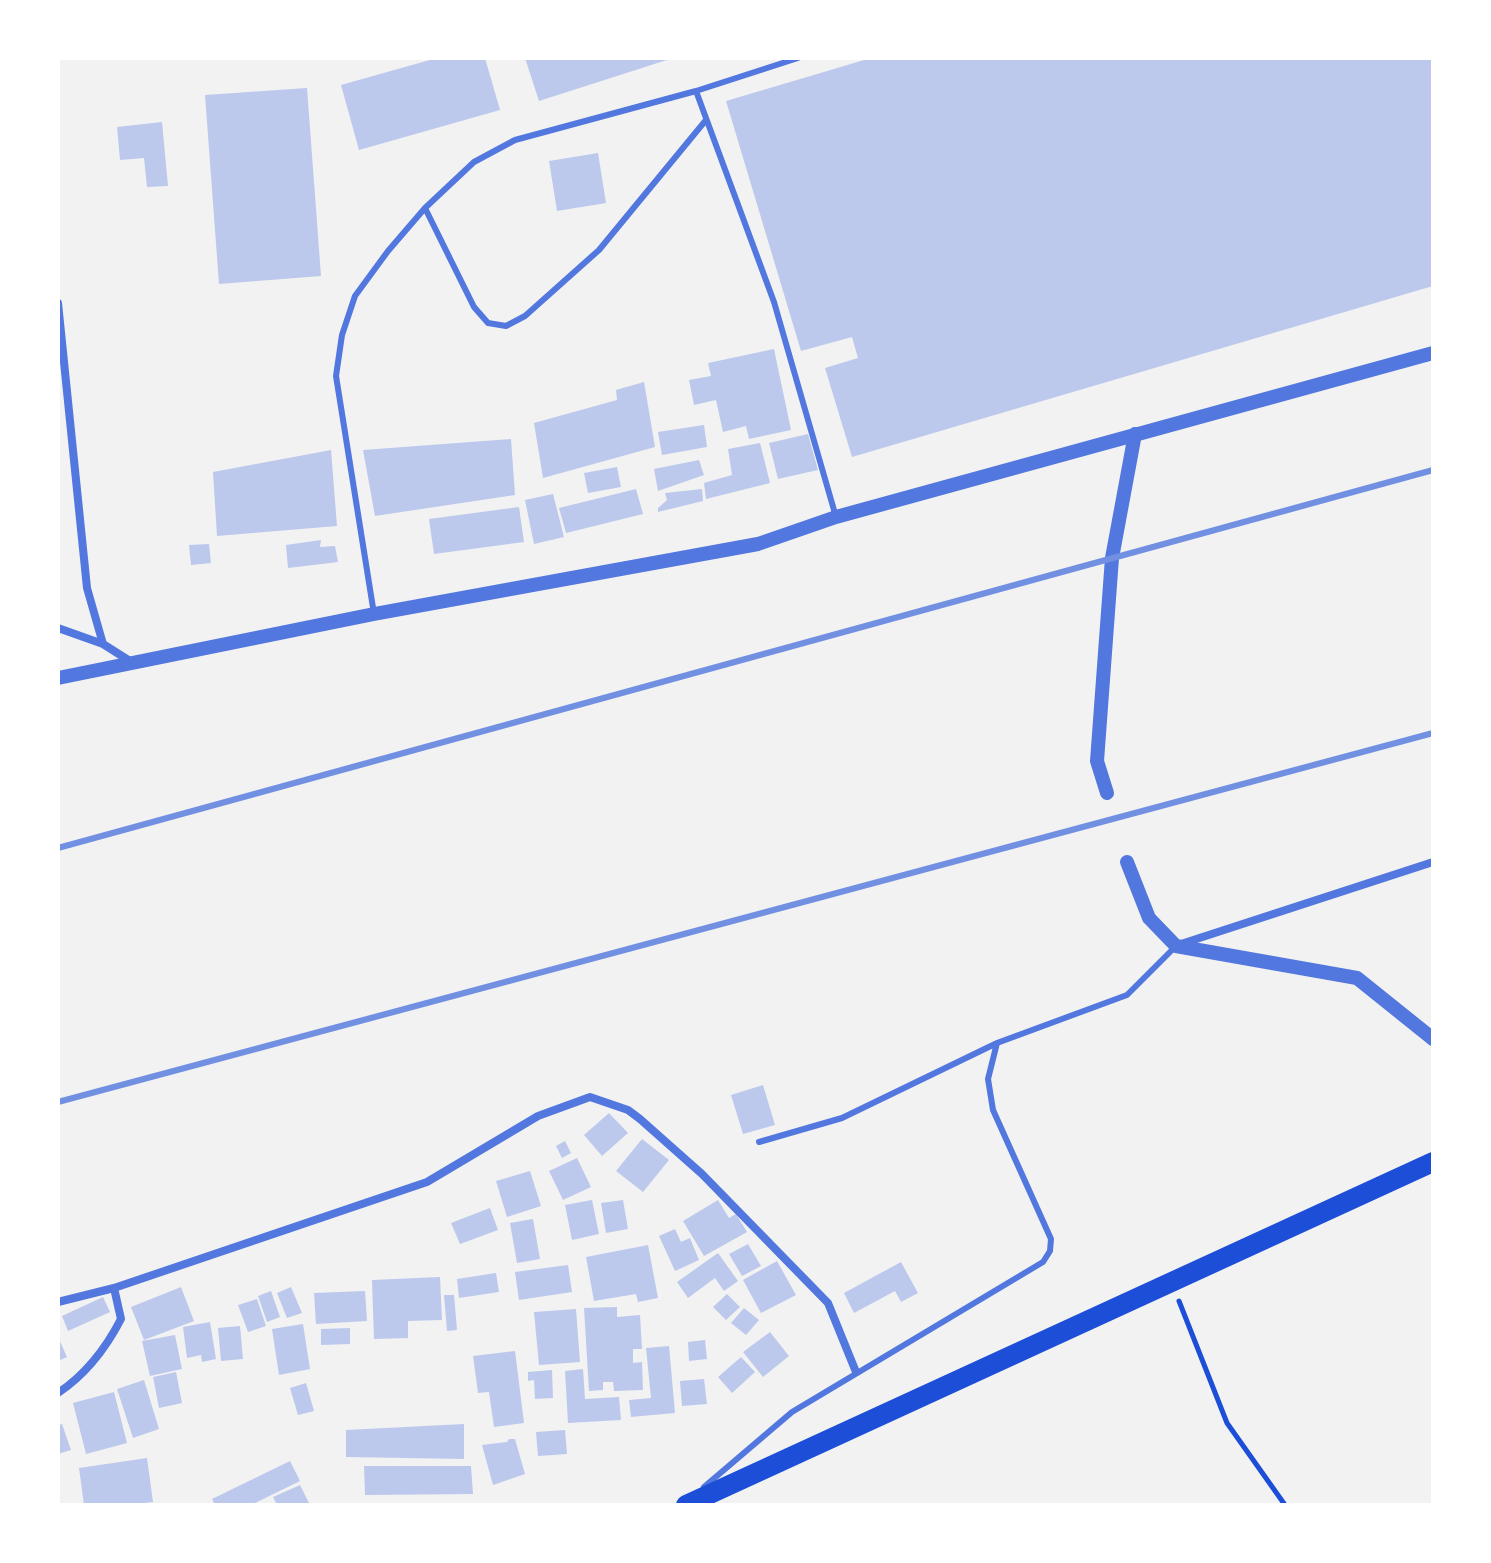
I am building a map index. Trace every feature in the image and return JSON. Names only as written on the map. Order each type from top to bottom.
[{"type":"main road","points":[[685,1505],[1433,1162]]},
{"type":"street","points":[[58,303],[87,588],[103,644]]},
{"type":"street","points":[[58,678],[374,614],[758,544],[836,517],[1433,353]]},
{"type":"street","points":[[1107,793],[1097,761],[1112,558],[1135,434]]},
{"type":"street","points":[[58,628],[103,644],[134,663]]},
{"type":"street","points":[[1127,862],[1149,918],[1176,946],[1357,978],[1433,1039]]},
{"type":"street","points":[[1176,946],[1433,862]]},
{"type":"street","points":[[58,1302],[114,1288],[427,1182],[538,1116],[590,1097],[628,1110],[640,1119],[702,1174],[828,1303],[856,1372]]},
{"type":"street","points":[[58,1393],[91,1365],[111,1338],[121,1319],[114,1288]]},
{"type":"lane","points":[[374,614],[336,376],[342,335],[355,296],[388,251],[425,208],[474,162],[515,140],[696,91],[798,58]]},
{"type":"lane","points":[[696,91],[774,302],[836,517]]},
{"type":"lane","points":[[425,208],[474,307],[488,323],[506,326],[525,316],[599,250],[706,120]]},
{"type":"lane","points":[[759,1142],[842,1118],[997,1043],[1127,995],[1176,946]]},
{"type":"lane","points":[[685,1505],[792,1412],[1043,1262],[1050,1251],[1051,1239],[993,1110],[988,1079],[997,1043]]},
{"type":"path","points":[[1171,1281],[1227,1423],[1285,1505]]},
{"type":"building","points":[[437,58],[485,58],[500,110],[359,150],[341,85]]},
{"type":"building","points":[[525,58],[670,58],[670,59],[539,101]]},
{"type":"building","points":[[871,58],[1433,58],[1433,286],[852,457],[825,368],[858,358],[852,337],[801,351],[726,101]]},
{"type":"building","points":[[307,88],[321,276],[219,284],[205,95]]},
{"type":"building","points":[[162,122],[168,186],[147,187],[144,158],[120,160],[117,127]]},
{"type":"building","points":[[598,153],[606,203],[557,211],[549,161]]},
{"type":"building","points":[[774,349],[791,430],[749,439],[746,426],[723,432],[716,400],[694,405],[689,380],[711,376],[708,363]]},
{"type":"building","points":[[644,382],[655,447],[543,478],[534,423],[617,400],[616,390]]},
{"type":"building","points":[[704,425],[707,447],[662,455],[658,432]]},
{"type":"building","points":[[808,434],[818,470],[778,479],[769,443]]},
{"type":"building","points":[[511,439],[515,495],[375,516],[363,450]]},
{"type":"building","points":[[760,443],[770,483],[706,499],[704,483],[732,475],[728,449]]},
{"type":"building","points":[[331,450],[337,526],[217,536],[213,472]]},
{"type":"building","points":[[699,460],[704,475],[658,491],[654,469]]},
{"type":"building","points":[[617,467],[621,487],[588,493],[584,473]]},
{"type":"building","points":[[636,489],[643,514],[566,533],[559,508]]},
{"type":"building","points":[[702,489],[703,501],[658,512],[667,500],[665,493]]},
{"type":"building","points":[[553,494],[564,537],[534,544],[525,500]]},
{"type":"building","points":[[519,507],[524,542],[434,554],[429,519]]},
{"type":"building","points":[[321,540],[320,547],[335,546],[338,562],[288,568],[286,545]]},
{"type":"building","points":[[209,544],[211,563],[191,565],[189,545]]},
{"type":"building","points":[[763,1085],[775,1125],[743,1134],[731,1095]]},
{"type":"building","points":[[609,1113],[628,1133],[602,1156],[584,1135]]},
{"type":"building","points":[[642,1139],[669,1160],[643,1192],[616,1171]]},
{"type":"building","points":[[565,1141],[571,1153],[562,1158],[556,1146]]},
{"type":"building","points":[[577,1158],[591,1187],[563,1200],[549,1171]]},
{"type":"building","points":[[530,1171],[541,1206],[507,1217],[496,1181]]},
{"type":"building","points":[[592,1200],[599,1234],[572,1240],[565,1205]]},
{"type":"building","points":[[623,1200],[628,1229],[606,1233],[601,1203]]},
{"type":"building","points":[[718,1200],[729,1218],[736,1214],[747,1232],[704,1256],[683,1221]]},
{"type":"building","points":[[490,1208],[498,1230],[460,1244],[451,1223]]},
{"type":"building","points":[[533,1219],[540,1259],[517,1263],[510,1223]]},
{"type":"building","points":[[675,1229],[681,1242],[690,1238],[699,1260],[675,1271],[659,1236]]},
{"type":"building","points":[[748,1244],[761,1266],[742,1276],[729,1254]]},
{"type":"building","points":[[648,1245],[658,1298],[638,1302],[636,1294],[594,1301],[586,1257]]},
{"type":"building","points":[[718,1253],[738,1281],[724,1291],[715,1278],[688,1298],[677,1282]]},
{"type":"building","points":[[777,1261],[796,1295],[761,1313],[743,1280]]},
{"type":"building","points":[[901,1262],[918,1293],[901,1302],[895,1291],[854,1313],[844,1293]]},
{"type":"building","points":[[568,1265],[572,1292],[519,1300],[515,1272]]},
{"type":"building","points":[[496,1273],[499,1292],[459,1298],[457,1279]]},
{"type":"building","points":[[440,1277],[442,1320],[408,1321],[408,1338],[374,1339],[372,1280]]},
{"type":"building","points":[[181,1287],[194,1321],[144,1340],[131,1307]]},
{"type":"building","points":[[291,1287],[302,1313],[287,1318],[277,1293]]},
{"type":"building","points":[[271,1291],[280,1317],[267,1322],[258,1296]]},
{"type":"building","points":[[365,1291],[367,1321],[316,1324],[314,1293]]},
{"type":"building","points":[[727,1294],[740,1307],[726,1320],[713,1307]]},
{"type":"building","points":[[444,1295],[454,1295],[457,1330],[447,1331]]},
{"type":"building","points":[[103,1297],[110,1312],[68,1331],[62,1316]]},
{"type":"building","points":[[257,1299],[266,1326],[248,1332],[238,1305]]},
{"type":"building","points":[[617,1307],[617,1317],[640,1315],[642,1349],[633,1349],[633,1363],[642,1362],[643,1390],[614,1391],[613,1382],[603,1382],[603,1390],[589,1391],[584,1308]]},
{"type":"building","points":[[744,1308],[759,1320],[746,1335],[731,1323]]},
{"type":"building","points":[[576,1309],[580,1362],[539,1365],[534,1312]]},
{"type":"building","points":[[210,1322],[216,1359],[202,1362],[201,1355],[187,1358],[183,1327]]},
{"type":"building","points":[[303,1324],[310,1369],[279,1375],[272,1329]]},
{"type":"building","points":[[240,1326],[243,1359],[221,1361],[218,1328]]},
{"type":"building","points":[[350,1328],[350,1344],[321,1345],[321,1329]]},
{"type":"building","points":[[770,1332],[789,1356],[763,1377],[743,1352]]},
{"type":"building","points":[[175,1335],[182,1369],[150,1376],[142,1341]]},
{"type":"building","points":[[58,1337],[67,1357],[58,1361]]},
{"type":"building","points":[[705,1340],[707,1359],[689,1361],[688,1342]]},
{"type":"building","points":[[669,1346],[675,1413],[631,1417],[629,1400],[651,1398],[646,1348]]},
{"type":"building","points":[[515,1351],[524,1423],[494,1427],[489,1392],[478,1393],[473,1356]]},
{"type":"building","points":[[741,1357],[755,1372],[732,1393],[718,1377]]},
{"type":"building","points":[[583,1369],[585,1399],[619,1397],[621,1420],[568,1423],[565,1371]]},
{"type":"building","points":[[552,1370],[553,1398],[535,1399],[534,1380],[528,1381],[528,1372]]},
{"type":"building","points":[[176,1372],[182,1403],[159,1408],[153,1377]]},
{"type":"building","points":[[704,1379],[707,1404],[682,1406],[680,1381]]},
{"type":"building","points":[[144,1380],[159,1429],[133,1438],[117,1389]]},
{"type":"building","points":[[306,1383],[314,1411],[298,1415],[290,1388]]},
{"type":"building","points":[[114,1392],[127,1443],[86,1454],[73,1403]]},
{"type":"building","points":[[62,1424],[71,1450],[58,1454],[58,1425]]},
{"type":"building","points":[[464,1424],[464,1459],[346,1457],[346,1430]]},
{"type":"building","points":[[565,1430],[567,1454],[538,1456],[536,1432]]},
{"type":"building","points":[[515,1439],[525,1474],[493,1485],[482,1445],[507,1442]]},
{"type":"building","points":[[147,1458],[153,1502],[84,1505],[79,1468]]},
{"type":"building","points":[[290,1461],[300,1481],[251,1505],[215,1505],[212,1499]]},
{"type":"building","points":[[364,1466],[471,1466],[473,1494],[365,1495]]},
{"type":"building","points":[[300,1485],[310,1505],[277,1505],[273,1497]]},
{"type":"railway","points":[[58,848],[1433,470]]},
{"type":"railway","points":[[58,1102],[1433,733]]}]
